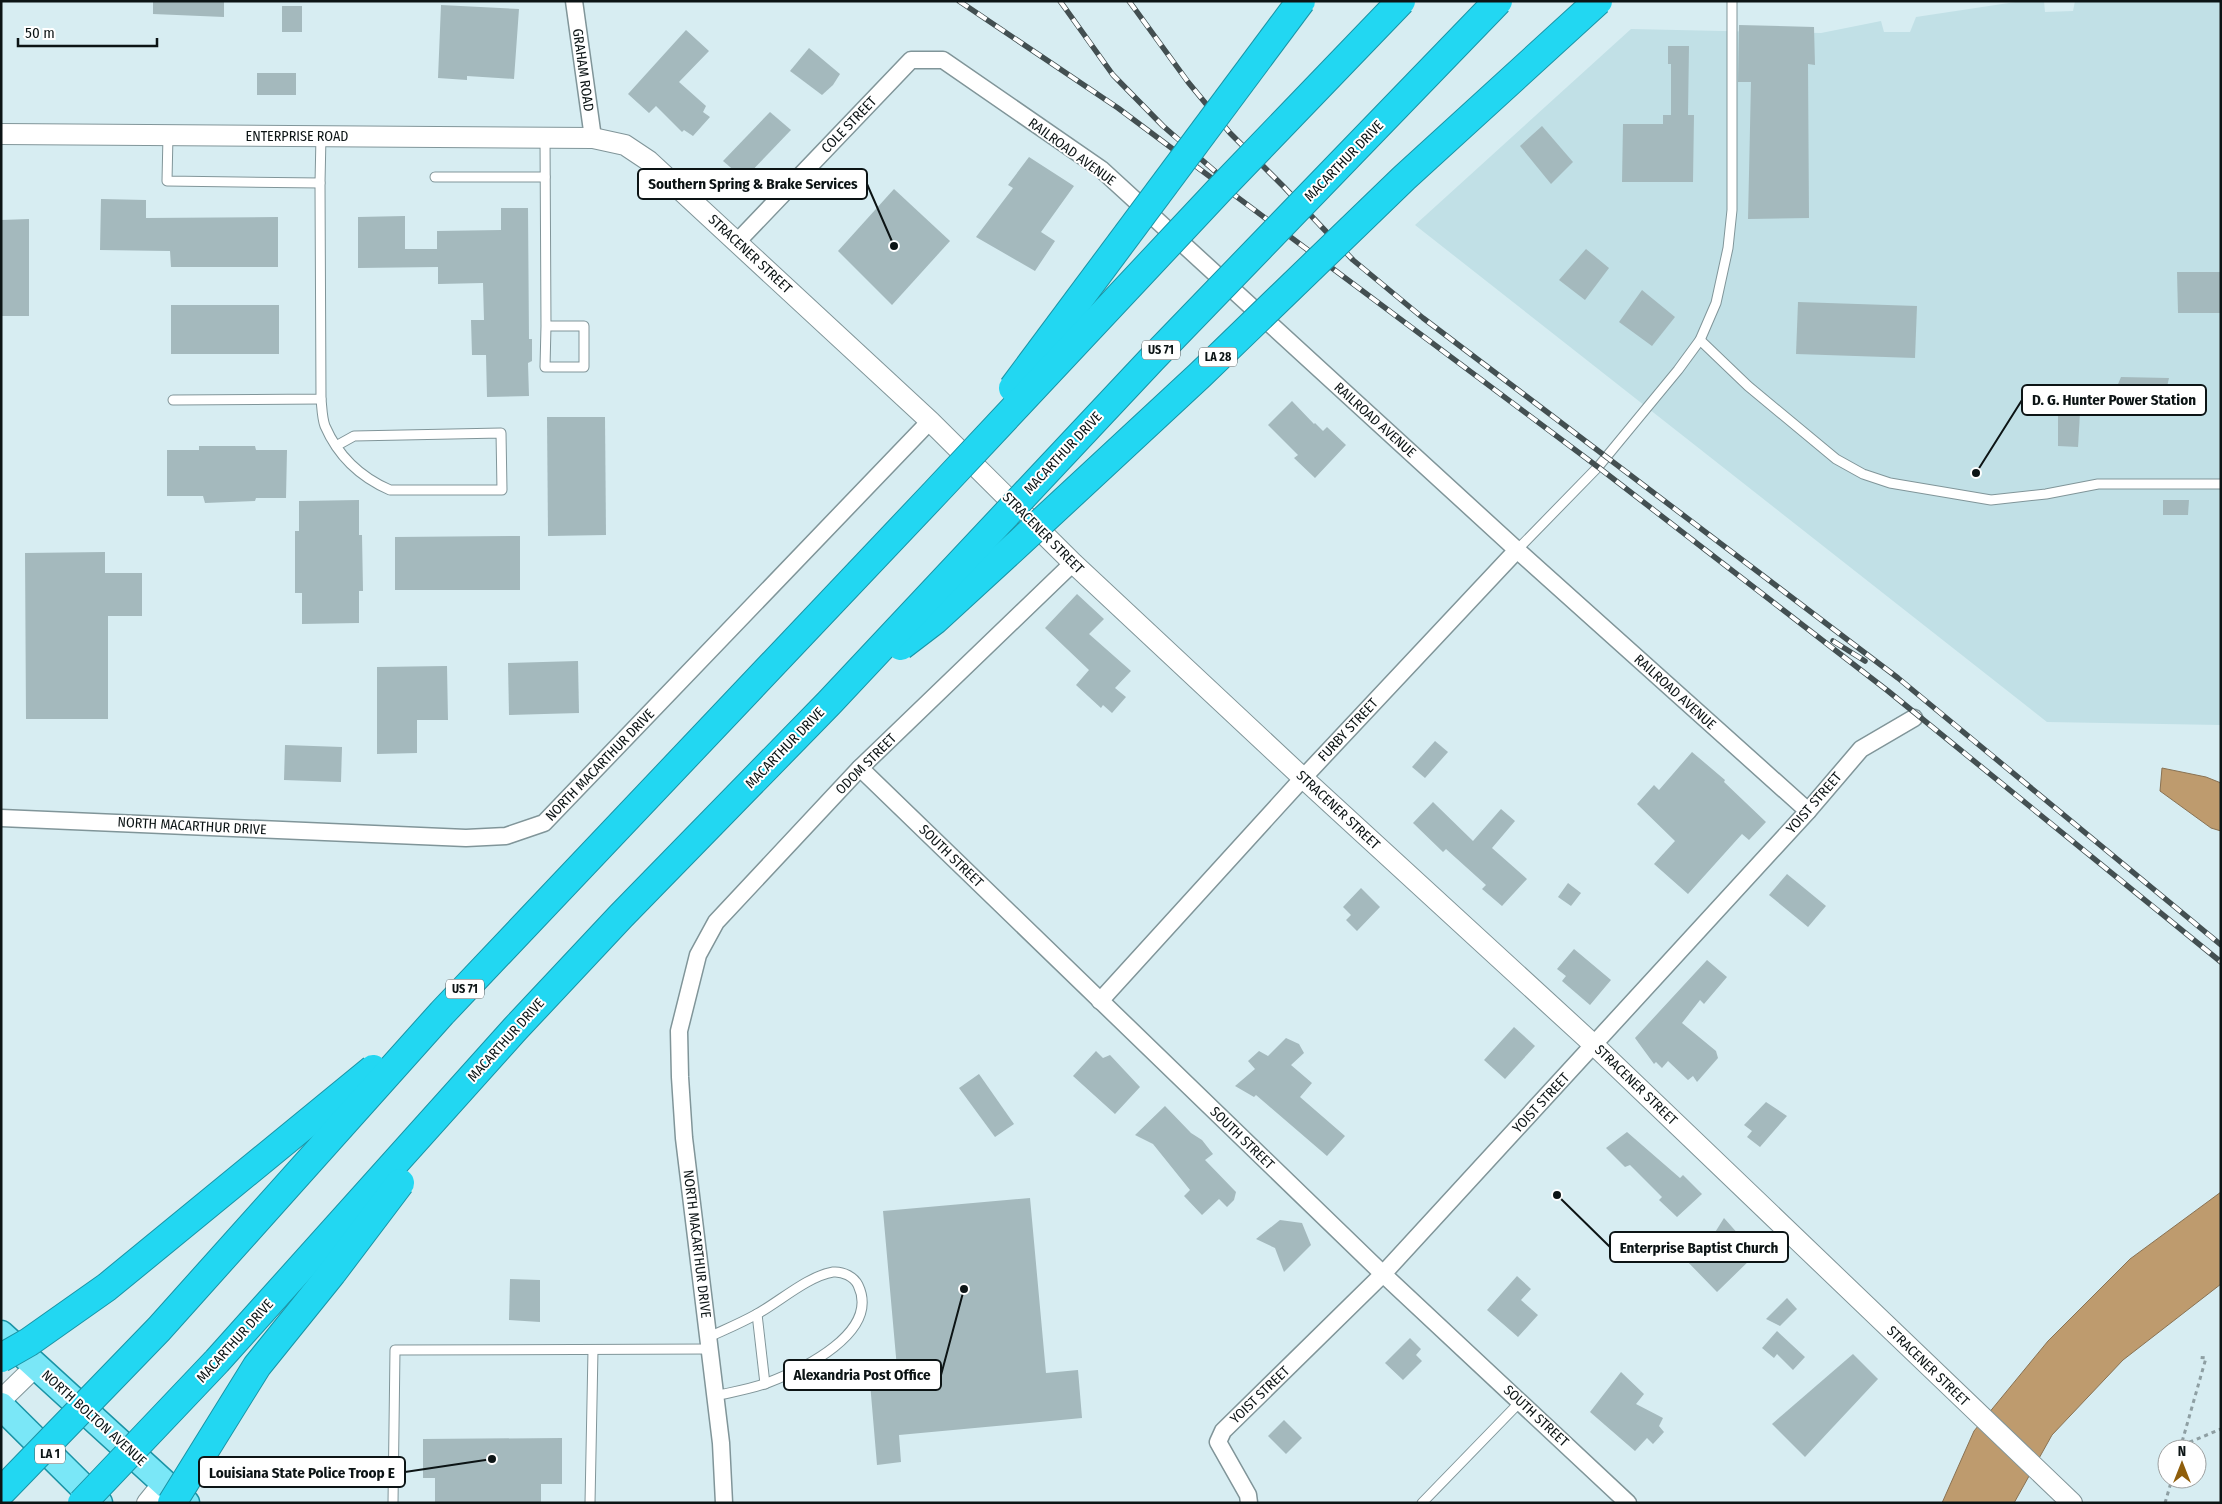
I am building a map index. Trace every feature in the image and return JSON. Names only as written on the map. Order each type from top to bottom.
[{"type":"highway","points":[[935,493],[1301,1]]},
{"type":"highway","name":"US 71","points":[[1,1492],[159,1329],[442,1013],[935,493],[1208,201],[1401,1]]},
{"type":"highway","name":"MACARTHUR DRIVE","points":[[82,1503],[218,1361],[516,1029],[621,916],[829,703],[1152,358],[1498,1]]},
{"type":"highway","name":"LA 28","points":[[829,703],[935,620],[1200,375],[1397,184],[1598,1]]},
{"type":"highway","points":[[1,1358],[30,1342],[107,1287],[442,1013]]},
{"type":"highway","points":[[168,1492],[257,1366],[332,1273],[516,1029]]},
{"type":"main road","name":"NORTH BOLTON AVENUE","points":[[1,1334],[168,1492],[186,1503]]},
{"type":"main road","name":"LA 1","points":[[1,1406],[99,1503]]},
{"type":"street","name":"GRAHAM ROAD","points":[[574,1],[593,138]]},
{"type":"street","name":"COLE STREET","points":[[737,242],[911,60],[924,59]]},
{"type":"street","name":"RAILROAD AVENUE","points":[[924,59],[943,60],[1101,169],[1517,550],[1808,811]]},
{"type":"street","name":"ENTERPRISE ROAD","points":[[1,134],[593,138]]},
{"type":"street","name":"STRACENER STREET","points":[[593,138],[625,144],[649,161],[737,242],[930,421],[1073,563],[1303,778],[1594,1045],[2072,1503]]},
{"type":"street","name":"NORTH MACARTHUR DRIVE","points":[[1,818],[466,838],[506,836],[544,823],[930,421]]},
{"type":"street","name":"FURBY STREET","points":[[1100,1001],[1303,778],[1517,550]]},
{"type":"street","name":"ODOM STREET","points":[[689,986],[698,955],[716,922],[860,768],[1073,563]]},
{"type":"street","name":"YOIST STREET","points":[[1249,1503],[1248,1495],[1218,1442],[1223,1431],[1383,1274],[1808,811],[1861,749],[1914,718]]},
{"type":"street","name":"SOUTH STREET","points":[[860,768],[1383,1274],[1628,1503]]},
{"type":"street","name":"NORTH MACARTHUR DRIVE","points":[[689,986],[679,1031],[684,1138],[715,1396],[724,1503]]},
{"type":"street","points":[[1,1400],[36,1366]]},
{"type":"street","points":[[147,1503],[168,1492]]},
{"type":"lane","points":[[1517,550],[1598,467],[1678,370],[1700,340],[1716,303],[1728,248],[1732,210],[1732,1]]},
{"type":"lane","points":[[168,135],[167,181],[320,182]]},
{"type":"lane","points":[[321,136],[321,399],[324,425],[336,446],[350,465],[373,483],[390,490],[502,490],[501,433],[354,436],[336,446]]},
{"type":"lane","points":[[545,138],[546,367],[584,367],[584,326],[546,326]]},
{"type":"lane","points":[[435,177],[545,177]]},
{"type":"lane","points":[[1700,340],[1748,386],[1836,459],[1864,474],[1890,483],[1991,500],[2046,494],[2098,484],[2221,484]]},
{"type":"lane","points":[[173,400],[321,399]]},
{"type":"lane","points":[[393,1503],[395,1350],[593,1350],[709,1343],[821,1275],[835,1272],[849,1275],[857,1284],[863,1298],[860,1316],[849,1334],[808,1366],[765,1384],[715,1396]]},
{"type":"lane","points":[[757,1314],[765,1384]]},
{"type":"lane","points":[[590,1503],[593,1350]]},
{"type":"lane","points":[[1422,1503],[1520,1402]]},
{"type":"path","points":[[2183,1439],[2206,1358],[2197,1357]]},
{"type":"path","points":[[2197,1439],[2221,1429]]},
{"type":"path","points":[[2165,1503],[2169,1489]]},
{"type":"shaded area","points":[[2022,1],[2044,1],[2045,12],[2073,11],[2075,1],[2221,1],[2221,725],[2047,722],[1415,225],[1631,29],[1821,33],[1881,21],[1884,32],[1910,32],[1916,17]]},
{"type":"shaded area","points":[[2162,768],[2206,777],[2221,783],[2221,831],[2211,828],[2160,791]]},
{"type":"shaded area","points":[[2221,1192],[2221,1284],[2123,1360],[2052,1435],[2014,1503],[1942,1503],[1974,1431],[2048,1341],[2130,1259]]},
{"type":"building","points":[[153,1],[224,1],[224,17],[153,14]]},
{"type":"building","points":[[441,5],[519,9],[514,79],[467,76],[467,80],[438,78]]},
{"type":"building","points":[[282,6],[302,6],[302,32],[282,32]]},
{"type":"building","points":[[1739,25],[1814,27],[1815,65],[1808,64],[1809,218],[1748,219],[1751,82],[1738,82]]},
{"type":"building","points":[[686,30],[709,51],[679,82],[706,106],[703,112],[710,117],[693,136],[684,130],[682,132],[656,106],[649,113],[628,94]]},
{"type":"building","points":[[1668,46],[1689,46],[1688,115],[1694,115],[1693,182],[1622,182],[1623,124],[1663,124],[1663,115],[1671,115],[1671,64],[1668,64]]},
{"type":"building","points":[[809,48],[840,74],[833,85],[822,95],[790,71]]},
{"type":"building","points":[[257,73],[296,73],[296,95],[257,95]]},
{"type":"building","points":[[770,112],[791,130],[744,179],[723,161]]},
{"type":"building","points":[[1542,126],[1573,162],[1551,184],[1520,146]]},
{"type":"building","points":[[1029,157],[1074,186],[1041,232],[1055,241],[1035,271],[976,237],[1013,188],[1008,185]]},
{"type":"building","points":[[894,189],[950,241],[892,305],[838,251]]},
{"type":"building","points":[[101,199],[146,200],[146,218],[278,217],[278,267],[171,267],[170,251],[100,250]]},
{"type":"building","points":[[501,208],[528,208],[529,339],[532,339],[532,361],[528,363],[529,396],[487,397],[486,355],[472,355],[471,320],[484,320],[483,283],[438,284],[438,267],[358,268],[358,217],[405,216],[405,249],[437,249],[437,231],[501,230]]},
{"type":"building","points":[[29,219],[29,316],[1,316],[1,220]]},
{"type":"building","points":[[1586,249],[1609,268],[1585,300],[1559,280]]},
{"type":"building","points":[[2177,272],[2221,272],[2221,313],[2178,313]]},
{"type":"building","points":[[1642,290],[1675,317],[1652,346],[1619,322]]},
{"type":"building","points":[[1798,302],[1917,306],[1915,358],[1796,354]]},
{"type":"building","points":[[171,305],[279,305],[279,354],[171,354]]},
{"type":"building","points":[[2121,377],[2169,378],[2166,391],[2168,403],[2120,402],[2116,389]]},
{"type":"building","points":[[1292,401],[1314,424],[1323,431],[1327,427],[1346,445],[1315,478],[1294,458],[1298,455],[1268,425]]},
{"type":"building","points":[[2080,413],[2078,447],[2058,446],[2058,414]]},
{"type":"building","points":[[547,417],[605,417],[606,535],[548,536]]},
{"type":"building","points":[[199,446],[255,446],[256,450],[287,450],[286,498],[256,498],[255,501],[205,503],[203,496],[167,496],[167,450],[199,450]]},
{"type":"building","points":[[359,500],[359,535],[362,535],[363,591],[359,591],[359,623],[302,624],[302,593],[295,593],[295,531],[299,531],[299,501]]},
{"type":"building","points":[[2163,500],[2189,500],[2188,515],[2163,515]]},
{"type":"building","points":[[520,536],[520,590],[395,590],[395,537]]},
{"type":"building","points":[[105,552],[105,573],[142,573],[142,616],[108,616],[108,719],[26,719],[25,553]]},
{"type":"building","points":[[1077,594],[1104,619],[1089,634],[1131,671],[1115,688],[1126,697],[1112,713],[1103,705],[1101,708],[1076,685],[1089,670],[1045,628]]},
{"type":"building","points":[[578,661],[579,713],[509,715],[508,663]]},
{"type":"building","points":[[447,666],[448,720],[417,720],[417,753],[377,754],[377,667]]},
{"type":"building","points":[[1435,741],[1448,752],[1425,778],[1412,767]]},
{"type":"building","points":[[285,745],[342,747],[341,782],[284,780]]},
{"type":"building","points":[[1692,752],[1725,780],[1724,782],[1766,822],[1749,840],[1742,834],[1688,894],[1654,864],[1675,841],[1637,804],[1654,785],[1659,790]]},
{"type":"building","points":[[1433,802],[1473,841],[1501,809],[1515,821],[1492,848],[1527,879],[1502,906],[1482,889],[1486,885],[1446,849],[1443,852],[1413,823]]},
{"type":"building","points":[[1787,874],[1826,906],[1808,927],[1769,895]]},
{"type":"building","points":[[1568,883],[1581,893],[1571,906],[1558,897]]},
{"type":"building","points":[[1361,888],[1380,907],[1357,931],[1346,920],[1351,915],[1343,907]]},
{"type":"building","points":[[1574,949],[1611,980],[1590,1005],[1562,981],[1566,976],[1557,969]]},
{"type":"building","points":[[1707,960],[1727,977],[1704,1004],[1700,1000],[1682,1023],[1716,1051],[1718,1058],[1697,1082],[1693,1076],[1688,1080],[1668,1061],[1662,1068],[1656,1062],[1654,1064],[1635,1038]]},
{"type":"building","points":[[1514,1027],[1535,1046],[1505,1079],[1484,1060]]},
{"type":"building","points":[[1286,1038],[1299,1044],[1304,1053],[1291,1065],[1312,1083],[1300,1097],[1345,1136],[1327,1156],[1256,1095],[1254,1097],[1235,1086],[1255,1069],[1248,1061],[1259,1051],[1268,1056]]},
{"type":"building","points":[[1096,1051],[1103,1058],[1110,1055],[1140,1087],[1115,1114],[1073,1076]]},
{"type":"building","points":[[979,1074],[1014,1124],[995,1137],[959,1088]]},
{"type":"building","points":[[1766,1102],[1787,1116],[1760,1147],[1747,1137],[1752,1131],[1744,1125]]},
{"type":"building","points":[[1165,1106],[1191,1133],[1202,1140],[1213,1154],[1205,1160],[1236,1192],[1234,1200],[1227,1207],[1219,1199],[1202,1215],[1184,1196],[1190,1190],[1153,1144],[1135,1135]]},
{"type":"building","points":[[1627,1132],[1680,1178],[1683,1175],[1702,1194],[1677,1217],[1659,1200],[1662,1197],[1630,1165],[1625,1167],[1606,1148]]},
{"type":"building","points":[[1030,1198],[1046,1373],[1078,1370],[1082,1418],[899,1435],[901,1462],[877,1465],[869,1371],[897,1368],[883,1211]]},
{"type":"building","points":[[1724,1218],[1756,1254],[1717,1292],[1685,1259],[1714,1234]]},
{"type":"building","points":[[1280,1220],[1302,1223],[1311,1245],[1284,1272],[1275,1248],[1256,1239]]},
{"type":"building","points":[[1517,1276],[1531,1289],[1521,1300],[1538,1315],[1518,1337],[1487,1310]]},
{"type":"building","points":[[510,1279],[540,1280],[540,1322],[509,1320]]},
{"type":"building","points":[[1787,1298],[1797,1309],[1780,1326],[1766,1319]]},
{"type":"building","points":[[1777,1331],[1805,1357],[1793,1370],[1777,1354],[1774,1358],[1762,1348]]},
{"type":"building","points":[[1410,1338],[1421,1349],[1416,1355],[1422,1361],[1403,1380],[1385,1363]]},
{"type":"building","points":[[1853,1354],[1878,1379],[1805,1457],[1772,1424]]},
{"type":"building","points":[[1621,1372],[1644,1394],[1636,1404],[1663,1418],[1659,1426],[1664,1432],[1653,1444],[1647,1438],[1635,1451],[1590,1412]]},
{"type":"building","points":[[1284,1420],[1302,1438],[1286,1454],[1268,1436]]},
{"type":"building","points":[[562,1438],[562,1484],[541,1484],[541,1503],[435,1503],[435,1478],[423,1478],[423,1439]]},
{"type":"railway","points":[[959,1],[1118,108],[1598,467],[1888,691],[2221,962]]},
{"type":"railway","points":[[1060,1],[1113,75],[1163,126],[1225,180]]},
{"type":"railway","points":[[1129,1],[1188,82],[1230,133],[1353,260],[1423,318],[1898,678],[2221,945]]},
{"type":"railway","points":[[1833,641],[1865,661]]},
{"type":"place","name":"Southern Spring & Brake Services","points":[[894,246]]},
{"type":"place","name":"D. G. Hunter Power Station","points":[[1976,473]]},
{"type":"place","name":"Enterprise Baptist Church","points":[[1557,1195]]},
{"type":"place","name":"Alexandria Post Office","points":[[964,1289]]},
{"type":"place","name":"Louisiana State Police Troop E","points":[[492,1459]]}]
